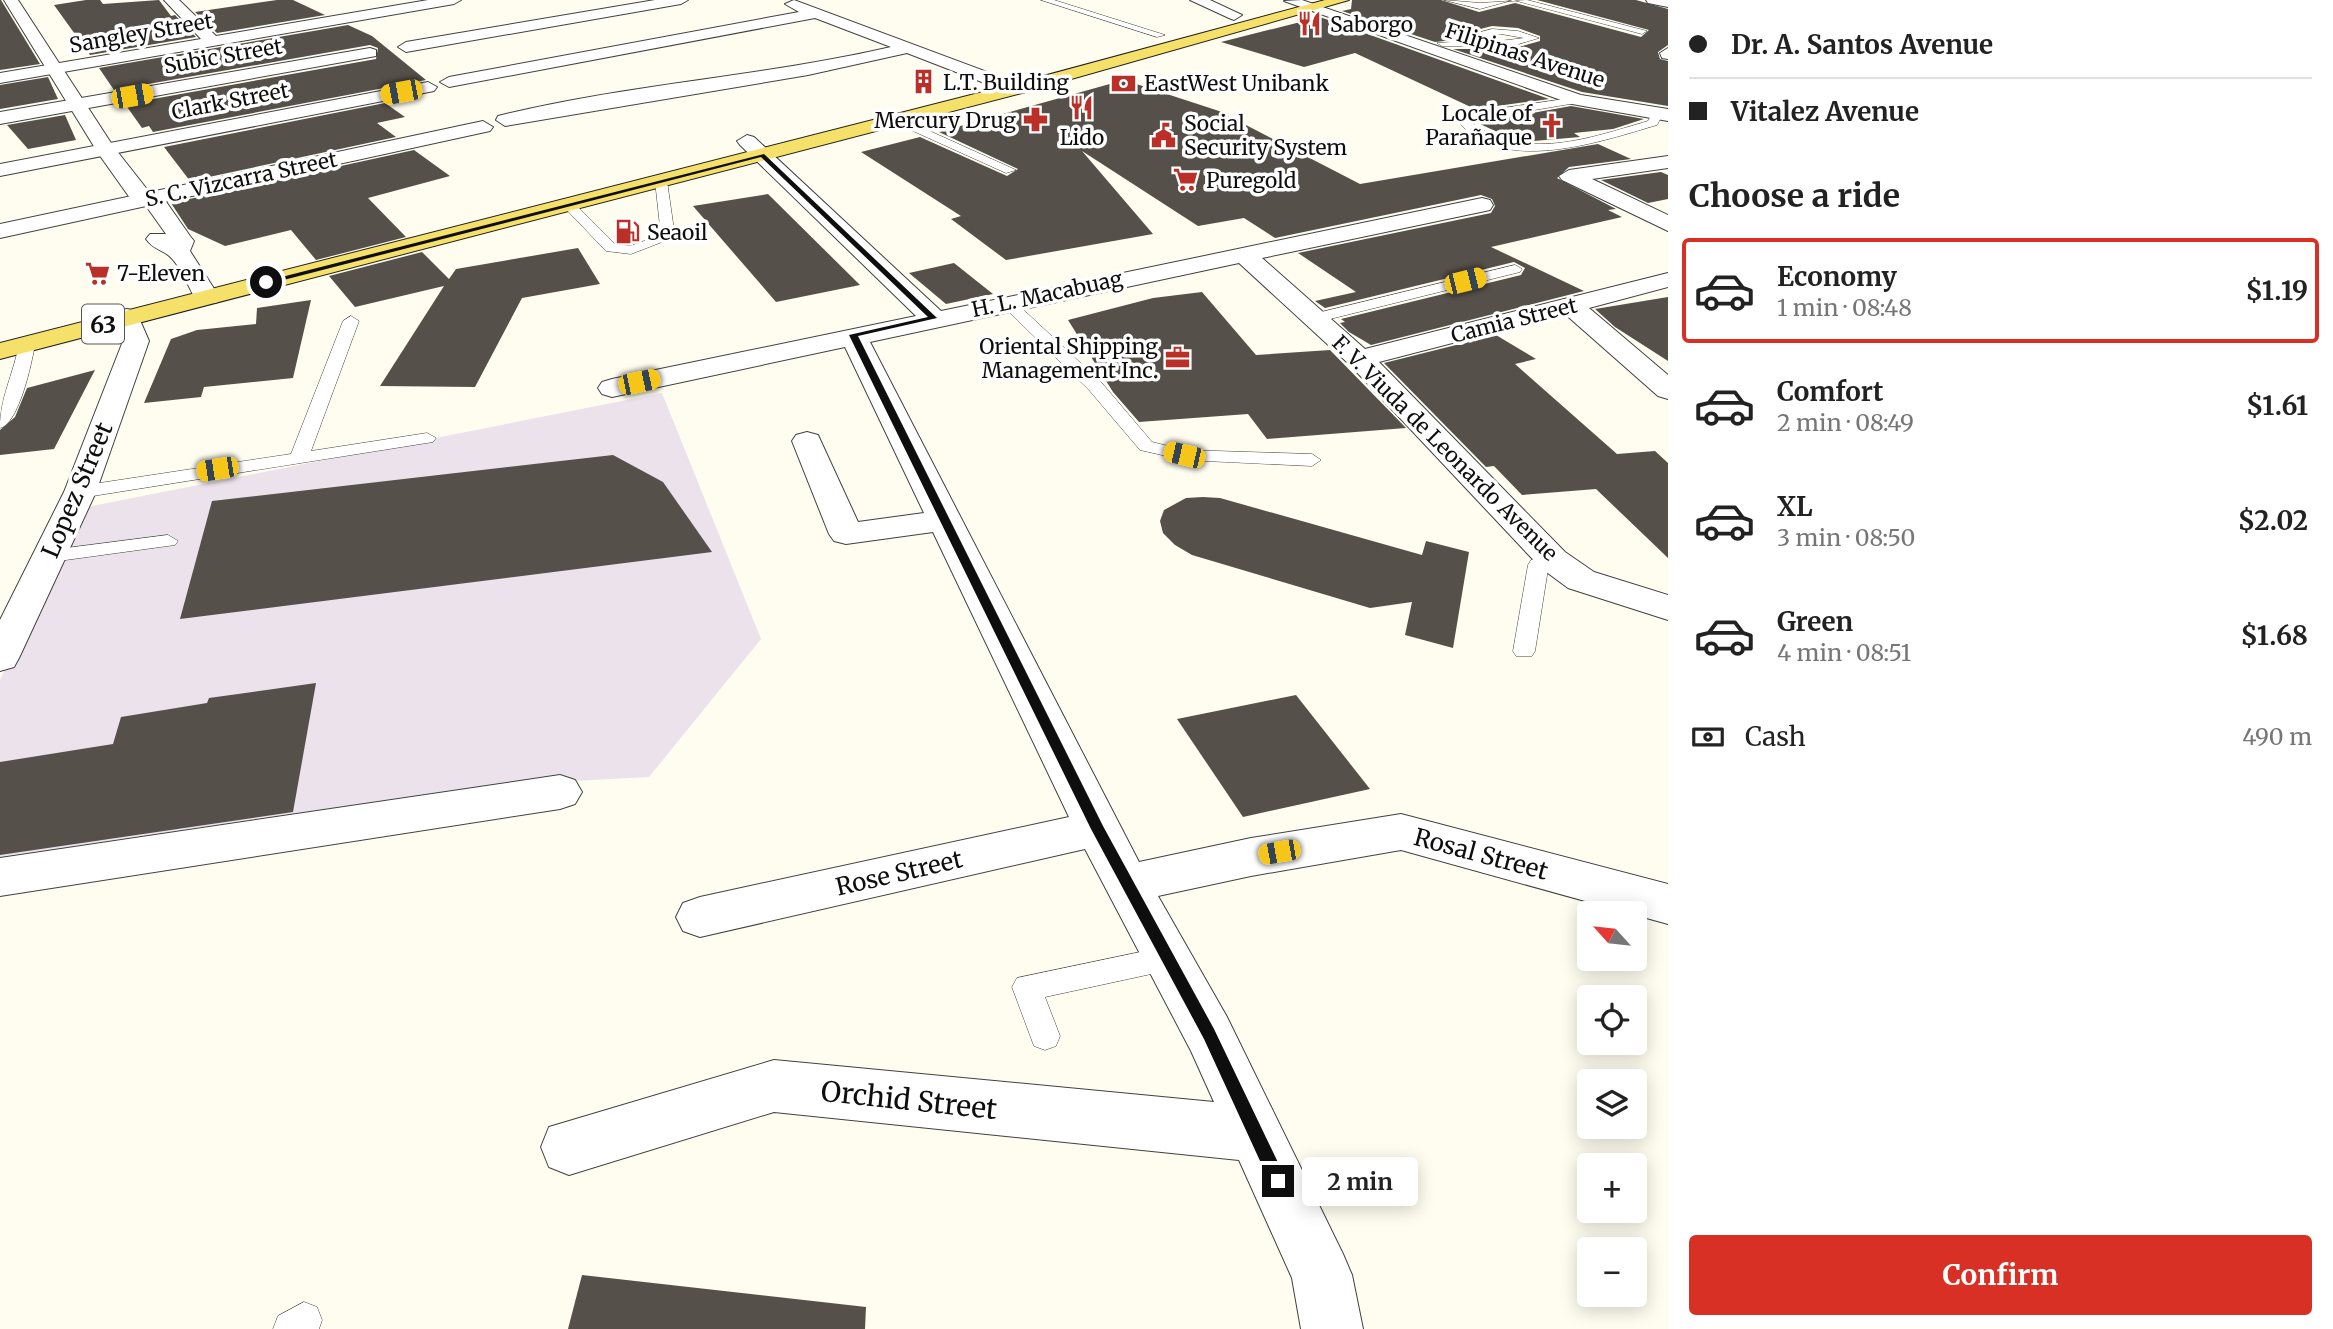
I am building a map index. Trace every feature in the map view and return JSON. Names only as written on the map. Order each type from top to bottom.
[{"type":"main road","name":"63","points":[[0,327],[568,205],[661,181],[754,148],[990,80],[1292,0]]},
{"type":"main road","name":"63","points":[[359,238],[754,148],[897,120],[1327,2]]},
{"type":"main road","name":"63","points":[[0,351],[127,317],[206,283]]},
{"type":"street","points":[[11,0],[105,149],[141,198],[163,245],[178,251],[206,283]]},
{"type":"street","points":[[171,0],[213,42]]},
{"type":"street","name":"Sangley Street","points":[[0,78],[454,0]]},
{"type":"street","points":[[406,47],[681,0]]},
{"type":"street","points":[[780,0],[1016,89]]},
{"type":"street","points":[[1197,0],[1234,15]]},
{"type":"street","name":"Filipinas Avenue","points":[[1292,0],[1327,2],[1586,97],[1664,112]]},
{"type":"street","points":[[1653,0],[1668,3]]},
{"type":"street","points":[[335,6],[353,19]]},
{"type":"street","points":[[449,82],[816,13]]},
{"type":"street","points":[[505,120],[589,103],[832,68],[908,48]]},
{"type":"street","name":"Subic Street","points":[[0,118],[370,53]]},
{"type":"street","name":"Clark Street","points":[[0,170],[428,87]]},
{"type":"street","name":"S. C. Vizcarra Street","points":[[0,232],[141,198],[483,127]]},
{"type":"street","points":[[754,148],[933,318]]},
{"type":"street","points":[[1667,162],[1569,176],[1668,224]]},
{"type":"street","name":"H. L. Macabuag","points":[[612,388],[1242,253],[1482,205]]},
{"type":"street","name":"F. V. Viuda de Leonardo Avenue","points":[[1242,253],[1360,359],[1553,560],[1581,580],[1668,608]]},
{"type":"street","name":"Camia Street","points":[[1360,359],[1668,280]]},
{"type":"street","points":[[1571,306],[1664,382]]},
{"type":"street","name":"Lopez Street","points":[[0,658],[80,492],[136,341],[127,317]]},
{"type":"street","points":[[853,335],[1097,829],[1209,1034],[1322,1275],[1332,1329]]},
{"type":"street","points":[[807,441],[846,534],[944,520]]},
{"type":"street","points":[[0,877],[560,792]]},
{"type":"street","name":"Rose Street","points":[[700,917],[1097,829]]},
{"type":"street","name":"Rosal Street","points":[[1127,884],[1251,857],[1401,832],[1668,904]]},
{"type":"street","name":"Orchid Street","points":[[569,1147],[774,1086],[1256,1134]]},
{"type":"lane","points":[[1045,0],[1160,35]]},
{"type":"lane","points":[[1448,0],[1480,6],[1509,0]]},
{"type":"lane","points":[[1517,0],[1642,31]]},
{"type":"lane","points":[[1499,32],[1534,38],[1501,45],[1456,49],[1474,35],[1499,32]]},
{"type":"lane","points":[[1586,97],[1469,116],[1463,120],[1467,125],[1514,147],[1537,149],[1624,133],[1653,123],[1664,112]]},
{"type":"lane","points":[[897,120],[1010,170]]},
{"type":"lane","points":[[568,205],[611,248],[631,250],[668,237],[661,181]]},
{"type":"lane","points":[[1314,318],[1516,269]]},
{"type":"lane","points":[[1009,303],[1063,359],[1095,386],[1146,446],[1184,455],[1311,460]]},
{"type":"lane","points":[[300,455],[351,321]]},
{"type":"lane","points":[[0,423],[18,386],[27,344]]},
{"type":"lane","points":[[80,492],[300,455],[427,438]]},
{"type":"lane","points":[[51,556],[168,541]]},
{"type":"lane","points":[[1524,651],[1538,565],[1553,560]]},
{"type":"lane","points":[[1045,1036],[1027,988],[1169,959]]},
{"type":"shaded area","points":[[662,393],[761,639],[649,777],[572,781],[0,871],[0,680],[82,508]]},
{"type":"building","points":[[1,0],[40,64],[0,70]]},
{"type":"building","points":[[100,0],[103,4],[159,0],[171,16],[175,15],[196,37],[90,55],[54,5]]},
{"type":"building","points":[[293,0],[325,15],[217,33],[195,12]]},
{"type":"building","points":[[1352,0],[1441,0],[1479,12],[1515,3],[1641,37],[1649,30],[1537,0],[1636,0],[1668,9],[1668,45],[1658,52],[1660,59],[1668,61],[1668,106],[1582,92],[1453,49],[1512,49],[1540,41],[1540,36],[1518,28],[1492,26],[1465,33],[1463,39],[1435,42],[1342,11],[1351,9]]},
{"type":"building","points":[[1320,17],[1549,99],[1475,109],[1355,53],[1304,67],[1221,42]]},
{"type":"building","points":[[348,25],[372,36],[426,80],[153,132],[149,126],[142,128],[125,104],[376,59],[378,48],[370,45],[114,90],[99,68]]},
{"type":"building","points":[[48,77],[58,99],[0,109],[0,85]]},
{"type":"building","points":[[1124,80],[1219,111],[1360,184],[1598,144],[1631,159],[1569,167],[1557,178],[1616,209],[1608,210],[1622,217],[1491,247],[1584,291],[1371,345],[1349,332],[1340,323],[1345,322],[1341,319],[1521,275],[1525,268],[1514,262],[1325,308],[1315,301],[1356,292],[1298,253],[1491,213],[1495,206],[1492,199],[1481,195],[1275,238],[1244,218],[1198,226],[1082,151],[1153,234],[1006,260],[951,219],[961,216],[861,152],[920,137],[1007,176],[1018,169],[939,132]]},
{"type":"building","points":[[385,103],[405,117],[377,123],[396,137],[190,181],[164,147]]},
{"type":"building","name":"Locale of Parañaque","points":[[1571,106],[1644,119],[1613,129],[1574,133],[1580,137],[1534,141],[1512,139],[1478,123]]},
{"type":"building","points":[[65,115],[76,140],[28,149],[7,125]]},
{"type":"building","points":[[414,150],[450,176],[368,198],[406,237],[316,260],[291,230],[225,246],[188,229],[171,203]]},
{"type":"building","points":[[1661,172],[1668,175],[1668,199],[1648,203],[1601,180]]},
{"type":"building","points":[[768,194],[860,285],[776,302],[693,206]]},
{"type":"building","points":[[578,248],[600,284],[522,298],[475,387],[380,386],[444,286],[355,307],[329,276],[422,252],[449,279],[456,269]]},
{"type":"building","points":[[954,263],[993,294],[946,304],[909,273]]},
{"type":"building","points":[[1202,292],[1256,355],[1330,350],[1406,428],[1267,439],[1248,414],[1139,422],[1113,392],[1068,320],[1153,298]]},
{"type":"building","points":[[1668,297],[1668,361],[1615,327],[1595,309]]},
{"type":"building","points":[[311,300],[293,378],[204,387],[201,397],[144,403],[171,339],[197,330],[256,324],[257,308]]},
{"type":"building","points":[[1496,335],[1536,359],[1515,364],[1617,454],[1655,451],[1668,463],[1668,558],[1596,489],[1522,495],[1494,466],[1486,467],[1384,363]]},
{"type":"building","points":[[95,370],[54,449],[0,455],[0,430],[15,417],[27,388]]},
{"type":"building","points":[[613,455],[663,482],[712,552],[180,619],[212,501]]},
{"type":"building","points":[[1186,498],[1220,498],[1422,555],[1426,541],[1469,552],[1453,648],[1405,635],[1412,602],[1370,608],[1192,555],[1175,545],[1163,533],[1160,521],[1164,510]]},
{"type":"building","points":[[316,683],[293,812],[0,855],[0,762],[113,744],[121,717],[207,703],[209,698]]},
{"type":"building","points":[[1296,695],[1370,789],[1243,817],[1177,719]]},
{"type":"building","points":[[582,1275],[866,1307],[865,1329],[568,1329]]},
{"type":"place","name":"Saborgo","points":[[1310,24]]},
{"type":"place","name":"L.T. Building","points":[[923,82]]},
{"type":"place","name":"EastWest Unibank","points":[[1124,83]]},
{"type":"place","name":"Lido","points":[[1082,108]]},
{"type":"place","name":"Mercury Drug","points":[[1036,120]]},
{"type":"place","name":"Locale of Parañaque","points":[[1552,125]]},
{"type":"place","name":"Social Security System","points":[[1164,135]]},
{"type":"place","name":"Puregold","points":[[1186,180]]},
{"type":"place","name":"Seaoil","points":[[627,232]]},
{"type":"place","name":"7-Eleven","points":[[97,273]]},
{"type":"place","name":"Oriental Shipping Management Inc.","points":[[1178,358]]},
{"type":"route","points":[[266,282],[762,155],[933,318],[853,335],[1097,829],[1209,1034],[1278,1181]]}]
